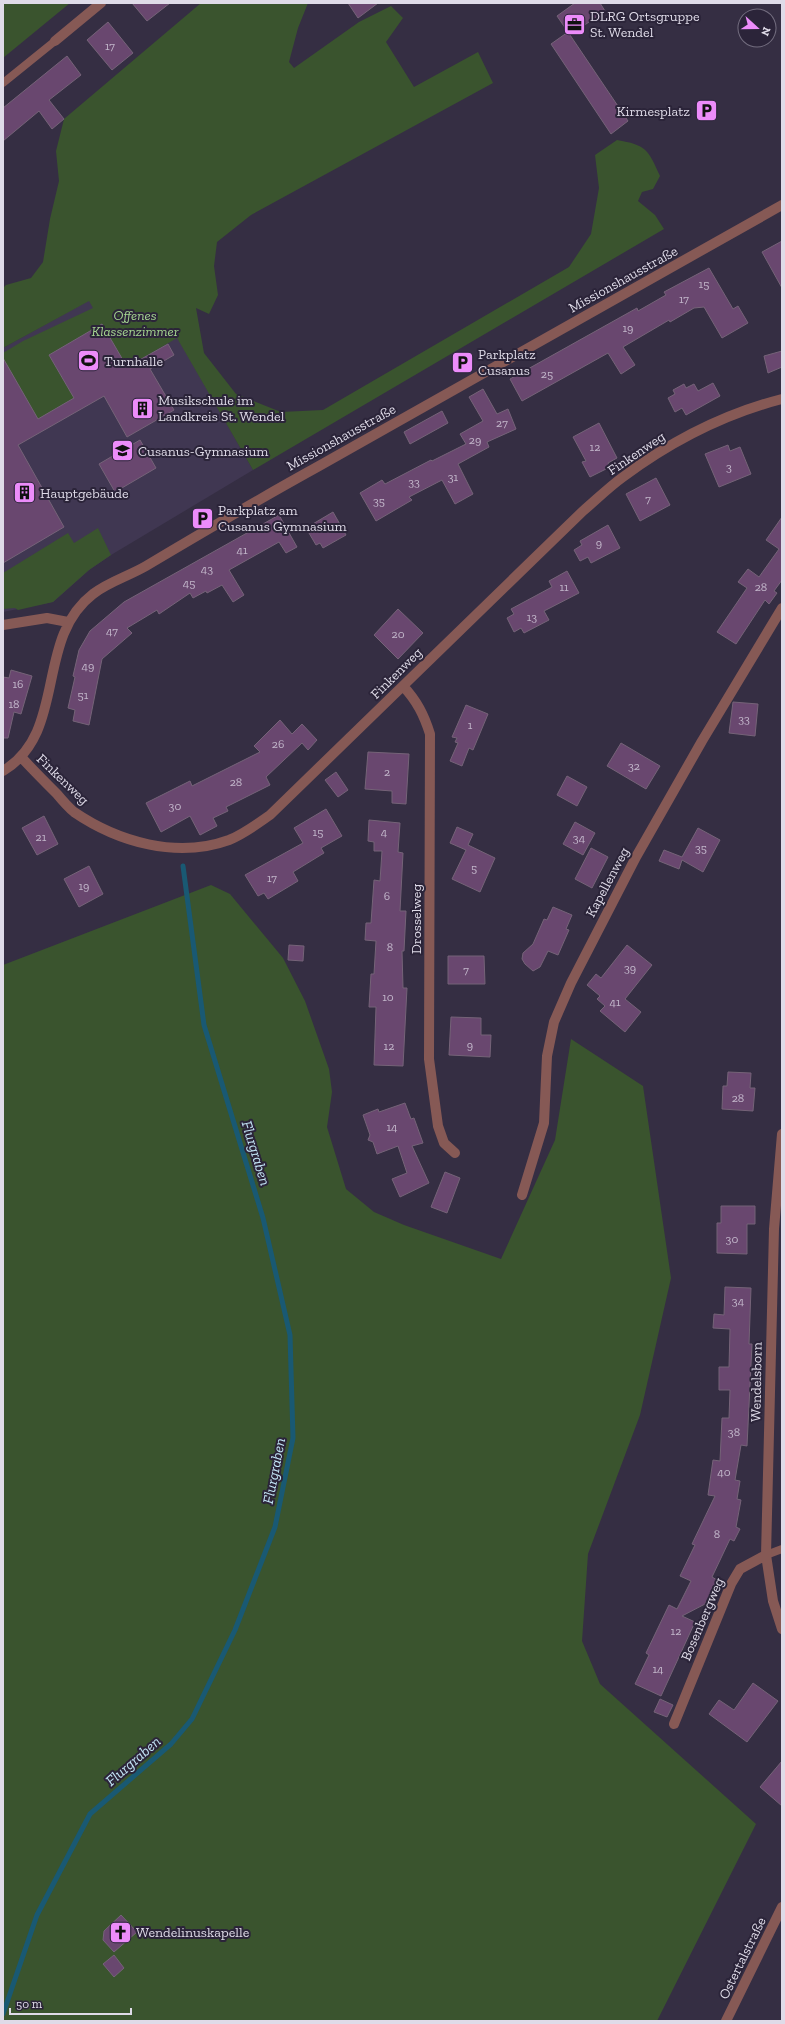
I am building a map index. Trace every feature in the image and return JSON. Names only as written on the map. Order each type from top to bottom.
[{"type":"street","points":[[55,41],[102,3]]},
{"type":"street","name":"Missionshausstraße","points":[[3,771],[28,750],[39,729],[58,650],[68,622],[83,602],[95,592],[136,572],[253,503],[782,205]]},
{"type":"street","name":"Finkenweg","points":[[21,757],[73,811],[101,828],[140,842],[169,848],[203,847],[230,840],[251,829],[270,815],[583,511],[622,478],[658,452],[690,434],[727,418],[782,399]]},
{"type":"street","name":"Kapellenweg","points":[[522,1195],[544,1123],[547,1056],[554,1022],[571,983],[636,857],[706,734],[782,608]]},
{"type":"street","points":[[3,625],[47,618],[68,622]]},
{"type":"street","name":"Drosselweg","points":[[403,686],[412,696],[423,713],[430,734],[429,1059],[438,1126],[444,1143],[456,1153]]},
{"type":"street","name":"Wendelsborn","points":[[782,1134],[774,1230],[766,1555],[773,1601],[782,1629]]},
{"type":"street","name":"Bosenbergweg","points":[[674,1724],[731,1584],[740,1569],[766,1555]]},
{"type":"street","name":"Ostertalstraße","points":[[726,2021],[782,1907]]},
{"type":"lane","points":[[3,83],[55,41]]},
{"type":"lane","name":"Bosenbergweg","points":[[766,1555],[782,1549]]},
{"type":"shaded area","name":"Cusanus-Gymnasium","points":[[140,272],[253,470],[111,555],[89,570],[53,602],[3,612],[3,348]]},
{"type":"green space","points":[[3,3],[70,3],[3,58]]},
{"type":"green space","name":"Offenes Klassenzimmer","points":[[201,3],[308,3],[298,28],[289,62],[294,68],[359,22],[391,6],[403,18],[386,42],[414,87],[478,52],[493,83],[251,215],[217,242],[214,266],[218,295],[209,314],[196,308],[204,353],[236,394],[281,412],[323,410],[569,267],[591,234],[599,188],[595,155],[617,140],[640,146],[649,154],[660,176],[653,189],[642,192],[638,201],[655,215],[664,229],[253,470],[177,338],[127,367],[102,324],[49,355],[74,398],[38,419],[3,366],[3,353],[23,341],[93,308],[89,301],[3,348],[3,288],[6,285],[31,278],[43,262],[50,219],[59,181],[56,151],[64,119]]},
{"type":"green space","points":[[98,528],[111,555],[89,570],[53,602],[18,610],[15,608],[3,609],[3,573],[68,533],[74,543]]},
{"type":"green space","points":[[211,885],[230,894],[283,958],[305,1001],[329,1069],[332,1092],[327,1127],[346,1189],[374,1212],[404,1225],[501,1259],[555,1140],[571,1039],[643,1086],[671,1278],[640,1415],[588,1554],[582,1641],[600,1684],[756,1824],[657,2021],[3,2021],[3,965]]},
{"type":"building","points":[[132,3],[170,3],[147,21]]},
{"type":"building","points":[[348,3],[378,3],[358,18]]},
{"type":"building","name":"DLRG Ortsgruppe St. Wendel","points":[[575,3],[600,3],[605,11],[570,35],[557,16]]},
{"type":"building","points":[[108,22],[133,53],[112,70],[87,40]]},
{"type":"building","points":[[568,32],[628,121],[611,134],[551,44]]},
{"type":"building","points":[[67,56],[81,75],[49,100],[64,119],[52,129],[39,111],[3,141],[3,108]]},
{"type":"building","points":[[782,241],[782,288],[762,252]]},
{"type":"building","points":[[709,268],[733,309],[738,306],[748,323],[722,338],[704,307],[694,308],[670,322],[669,320],[623,347],[635,365],[621,374],[608,353],[522,401],[510,379],[637,308],[638,311],[666,295],[664,292]]},
{"type":"building","points":[[102,324],[127,367],[168,344],[174,355],[150,369],[174,410],[127,437],[104,396],[18,445],[64,527],[3,563],[3,358],[38,419],[74,398],[49,355]]},
{"type":"building","points":[[782,351],[782,367],[768,373],[764,356]]},
{"type":"building","points":[[713,383],[720,396],[686,415],[682,408],[675,412],[668,398],[675,394],[673,390],[684,384],[686,388],[694,384],[698,391]]},
{"type":"building","points":[[483,389],[497,414],[508,409],[516,429],[487,442],[489,447],[458,464],[473,494],[455,504],[442,480],[409,497],[412,500],[376,521],[360,493],[382,480],[385,484],[466,444],[460,434],[483,421],[469,397]]},
{"type":"building","points":[[442,411],[448,423],[410,444],[404,432]]},
{"type":"building","points":[[599,423],[617,458],[608,463],[610,467],[590,477],[582,462],[586,461],[573,437]]},
{"type":"building","points":[[140,440],[156,468],[115,492],[99,464]]},
{"type":"building","points":[[728,445],[730,451],[740,447],[751,474],[719,487],[705,454]]},
{"type":"building","points":[[656,478],[670,505],[640,521],[626,494]]},
{"type":"building","points":[[333,512],[346,535],[323,548],[320,543],[316,545],[306,528]]},
{"type":"building","points":[[279,515],[297,547],[286,553],[279,542],[229,570],[244,595],[233,602],[222,585],[193,598],[190,593],[159,614],[157,610],[127,628],[132,633],[102,659],[89,725],[73,721],[75,710],[68,708],[75,677],[73,676],[79,650],[90,631],[124,602]]},
{"type":"building","points":[[782,517],[782,580],[774,591],[777,593],[769,604],[765,600],[736,644],[717,632],[747,588],[738,582],[748,569],[759,577],[779,549],[766,540]]},
{"type":"building","points":[[608,525],[620,548],[591,563],[588,557],[580,561],[574,550],[582,545],[580,541]]},
{"type":"building","points":[[567,571],[579,593],[544,611],[549,620],[524,633],[521,628],[514,632],[507,618],[514,614],[511,609],[552,587],[549,581]]},
{"type":"building","points":[[398,609],[423,633],[398,659],[374,635]]},
{"type":"building","points":[[11,670],[32,676],[21,714],[14,712],[8,738],[3,738],[3,677],[9,678]]},
{"type":"building","points":[[733,702],[758,704],[755,736],[729,733]]},
{"type":"building","points":[[466,705],[488,714],[473,750],[469,748],[462,766],[450,761],[458,743],[455,742],[457,738],[452,737]]},
{"type":"building","points":[[280,720],[292,734],[302,724],[317,740],[308,750],[302,743],[266,777],[270,785],[226,807],[228,811],[213,818],[217,826],[200,835],[190,816],[161,832],[146,803],[190,781],[192,786],[260,752],[254,746]]},
{"type":"building","points":[[621,743],[660,766],[646,789],[607,766]]},
{"type":"building","points":[[368,752],[409,754],[406,804],[392,803],[392,791],[365,789]]},
{"type":"building","points":[[336,772],[348,790],[338,797],[325,780]]},
{"type":"building","points":[[567,776],[587,787],[577,806],[557,795]]},
{"type":"building","points":[[326,809],[342,836],[321,848],[324,853],[293,872],[298,881],[268,899],[264,893],[258,896],[245,875],[303,843],[294,828]]},
{"type":"building","points":[[44,816],[58,844],[37,855],[22,828]]},
{"type":"building","points":[[369,820],[400,823],[398,852],[403,853],[400,911],[406,911],[404,951],[402,951],[403,988],[407,988],[403,1066],[374,1065],[376,1007],[369,1007],[371,974],[374,974],[376,941],[365,940],[366,923],[371,923],[374,880],[380,881],[382,851],[374,851],[374,842],[368,841]]},
{"type":"building","points":[[575,822],[595,833],[583,855],[563,844]]},
{"type":"building","points":[[457,827],[473,834],[468,845],[495,858],[480,892],[452,879],[466,850],[450,843]]},
{"type":"building","points":[[698,828],[720,840],[703,872],[682,860],[679,869],[659,861],[664,850],[682,857]]},
{"type":"building","points":[[591,848],[608,857],[592,888],[575,879]]},
{"type":"building","points":[[89,866],[103,894],[79,907],[64,879]]},
{"type":"building","points":[[553,907],[572,915],[566,929],[569,930],[558,955],[548,951],[540,967],[533,971],[522,959],[523,953],[533,944],[544,919],[547,920]]},
{"type":"building","points":[[289,945],[304,946],[303,961],[288,960]]},
{"type":"building","points":[[627,945],[652,965],[625,999],[641,1012],[625,1032],[600,1011],[605,1006],[597,999],[600,996],[587,985],[596,974],[601,978]]},
{"type":"building","points":[[448,956],[484,956],[485,984],[448,984]]},
{"type":"building","points":[[451,1017],[481,1018],[481,1035],[491,1035],[490,1057],[449,1055]]},
{"type":"building","points":[[728,1072],[751,1073],[750,1088],[755,1088],[753,1111],[722,1109],[723,1086],[727,1086]]},
{"type":"building","points":[[405,1103],[411,1119],[414,1118],[423,1143],[412,1146],[429,1183],[400,1197],[392,1179],[407,1173],[398,1146],[377,1154],[373,1142],[368,1140],[370,1135],[363,1115],[378,1109],[379,1112]]},
{"type":"building","points":[[445,1172],[460,1178],[447,1213],[431,1207]]},
{"type":"building","points":[[721,1206],[755,1206],[755,1224],[747,1224],[747,1254],[717,1253],[717,1223],[721,1223]]},
{"type":"building","points":[[725,1287],[751,1288],[749,1344],[752,1344],[747,1446],[741,1445],[735,1480],[740,1481],[737,1499],[741,1500],[736,1527],[740,1529],[734,1541],[730,1539],[712,1577],[717,1580],[705,1604],[682,1616],[695,1622],[661,1696],[635,1684],[649,1655],[646,1653],[669,1605],[677,1609],[691,1581],[680,1576],[695,1545],[692,1544],[715,1496],[708,1495],[713,1460],[720,1461],[722,1418],[729,1418],[730,1390],[719,1390],[719,1367],[729,1367],[730,1329],[713,1328],[714,1314],[724,1315]]},
{"type":"building","points":[[753,1683],[778,1701],[747,1742],[709,1714],[719,1700],[734,1710]]},
{"type":"building","points":[[660,1699],[673,1705],[667,1717],[654,1712]]},
{"type":"building","points":[[782,1761],[782,1806],[760,1787]]},
{"type":"building","name":"Wendelinuskapelle","points":[[121,1915],[137,1932],[114,1952],[103,1940],[104,1931]]},
{"type":"building","points":[[114,1955],[124,1968],[114,1977],[103,1964]]},
{"type":"waterway","name":"Flurgraben","points":[[3,2014],[37,1915],[90,1814],[171,1744],[192,1719],[235,1630],[275,1527],[293,1438],[290,1335],[263,1218],[204,1025],[183,866]]},
{"type":"place","name":"DLRG Ortsgruppe St. Wendel","points":[[574,24]]},
{"type":"place","name":"Kirmesplatz","points":[[706,111]]},
{"type":"place","name":"Turnhalle","points":[[88,361]]},
{"type":"place","name":"Parkplatz Cusanus","points":[[462,362]]},
{"type":"place","name":"Musikschule im Landkreis St. Wendel","points":[[142,408]]},
{"type":"place","name":"Cusanus-Gymnasium","points":[[123,451]]},
{"type":"place","name":"Hauptgebäude","points":[[24,493]]},
{"type":"place","name":"Parkplatz am Cusanus Gymnasium","points":[[203,518]]},
{"type":"place","name":"Wendelinuskapelle","points":[[120,1932]]}]
